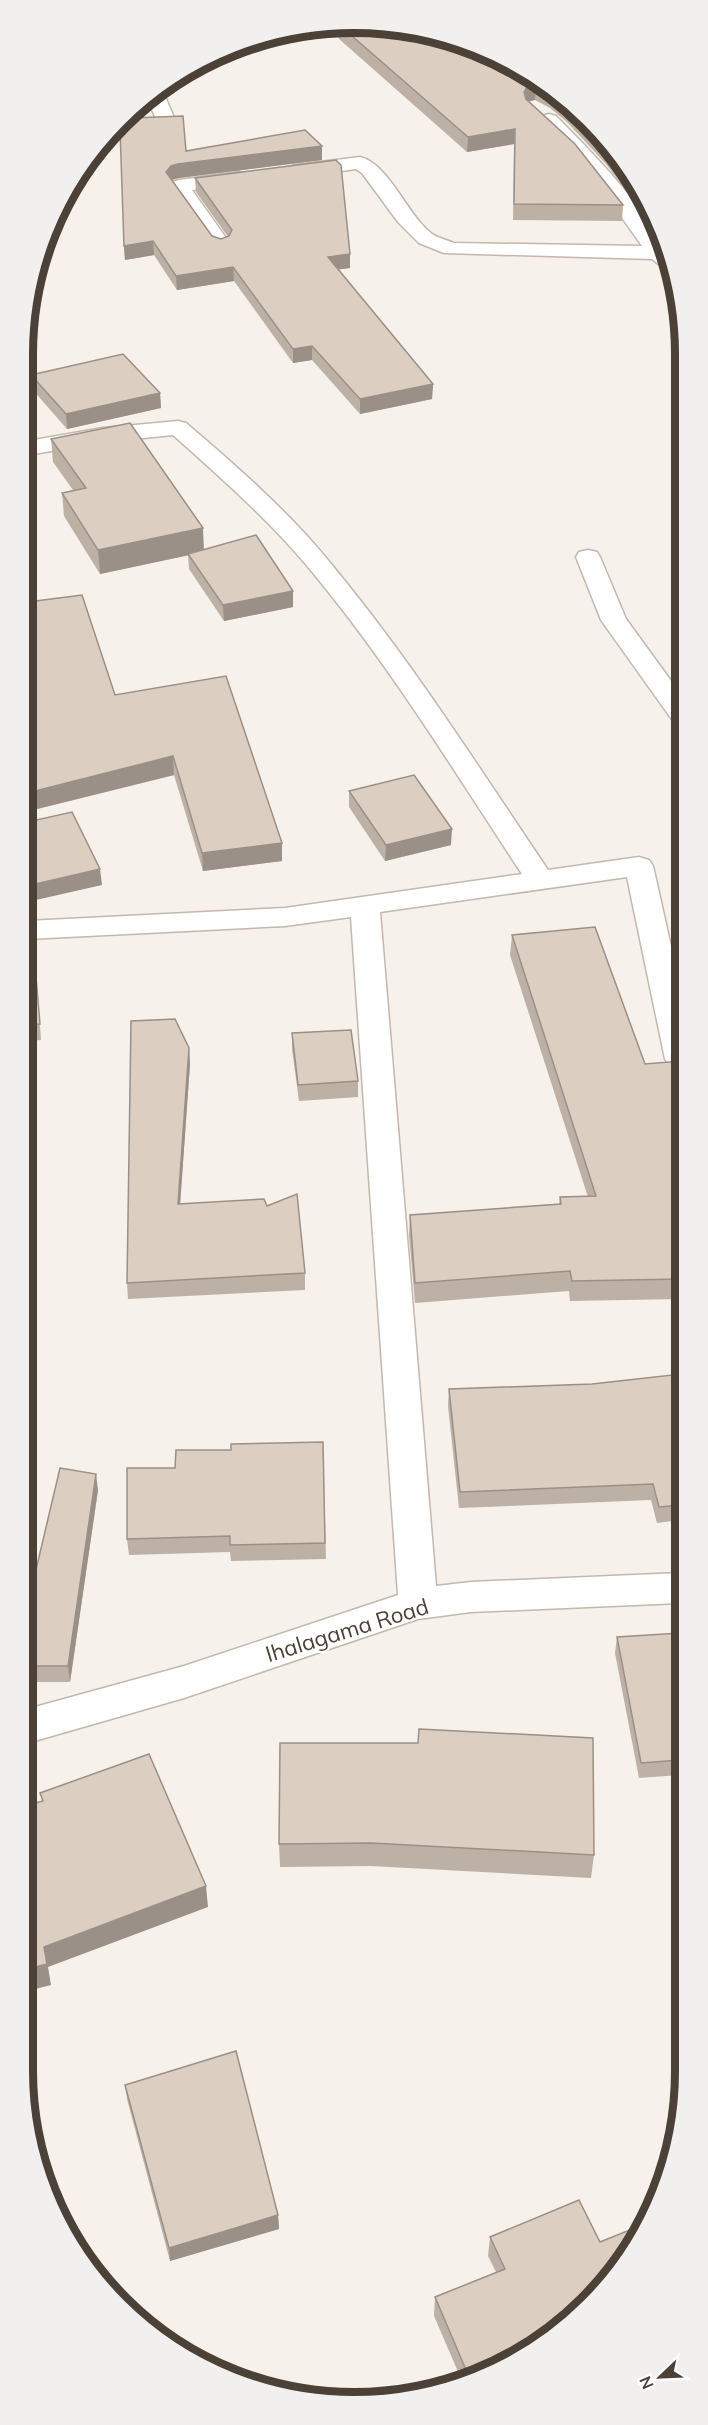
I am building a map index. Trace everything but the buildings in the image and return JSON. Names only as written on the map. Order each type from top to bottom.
[{"type":"street","points":[[157,100],[165,120]]},
{"type":"street","points":[[534,108],[582,153],[651,232]]},
{"type":"street","points":[[280,173],[360,163],[369,169],[405,218],[426,239],[451,249],[660,257]]},
{"type":"street","points":[[221,245],[179,186],[258,176]]},
{"type":"street","points":[[33,447],[103,435],[178,428],[237,479],[316,562],[390,655],[541,881]]},
{"type":"street","points":[[588,557],[614,620],[675,705]]},
{"type":"street","points":[[33,930],[285,917],[639,866],[675,1031]]},
{"type":"street","points":[[365,905],[418,1604]]},
{"type":"street","name":"Ihalagama Road","points":[[33,1724],[184,1682],[418,1604],[471,1597],[675,1588]]}]
